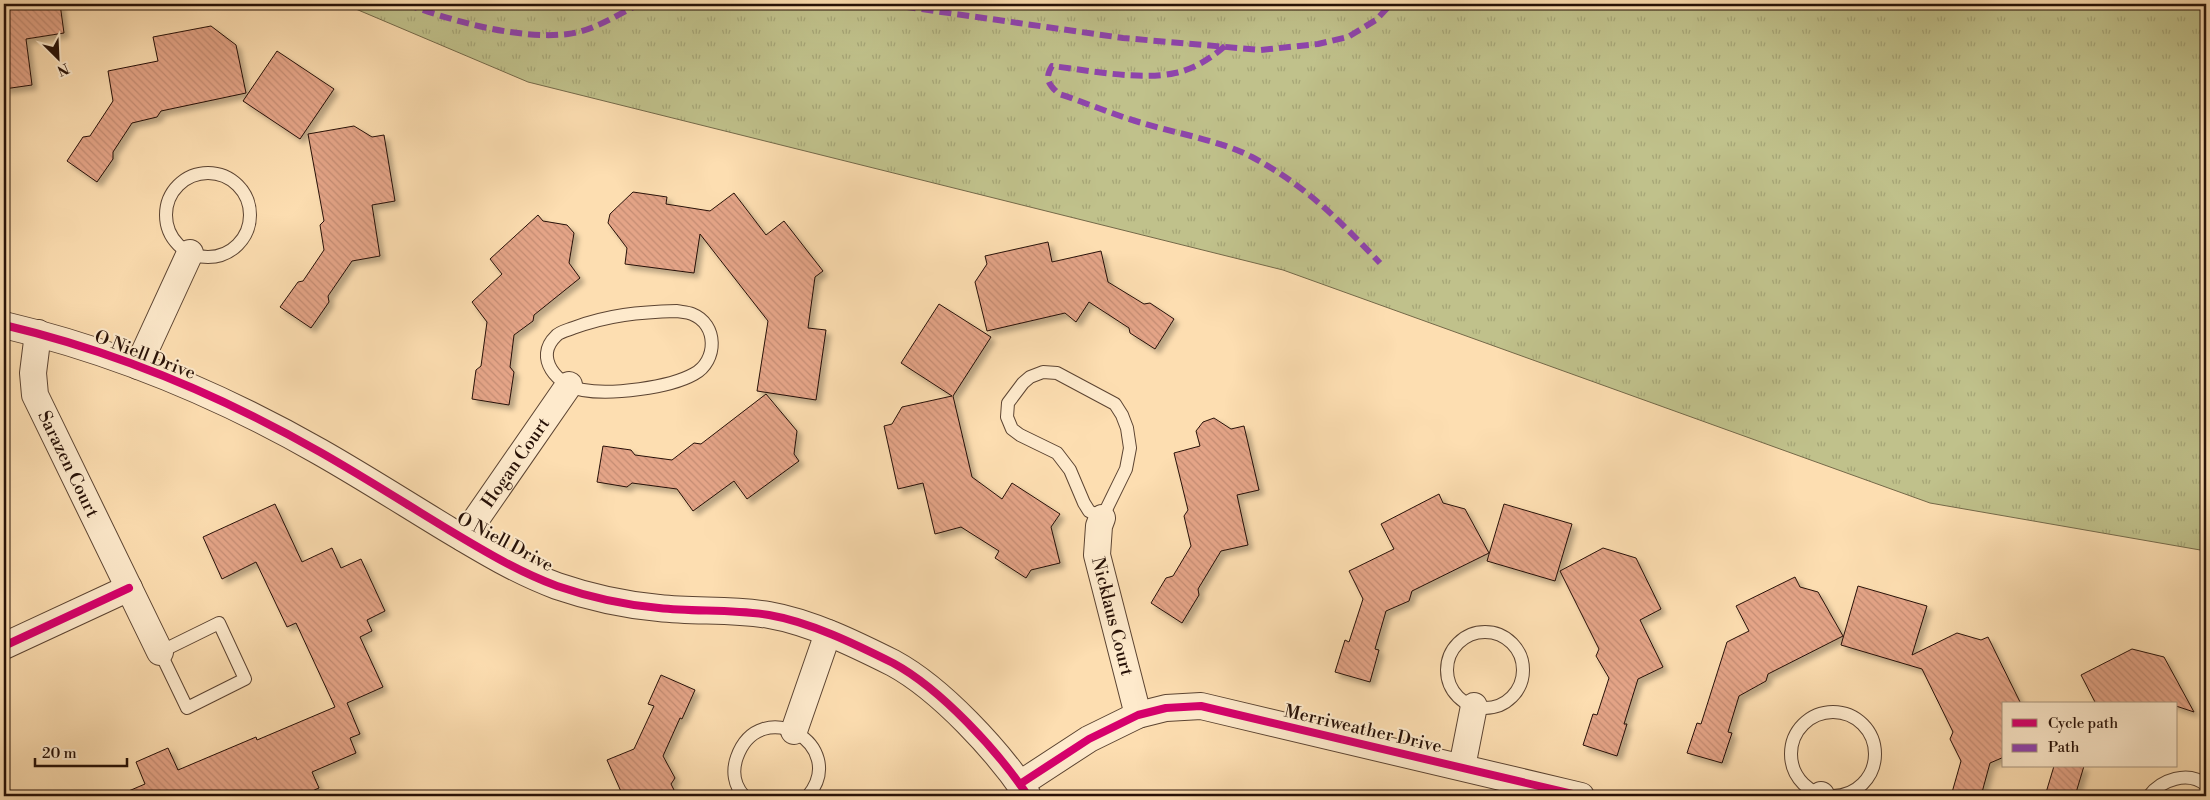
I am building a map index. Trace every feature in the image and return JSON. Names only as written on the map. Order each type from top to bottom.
[{"type":"street","points":[[138,366],[190,253]]},
{"type":"street","name":"O Niell Drive","points":[[4,325],[38,333],[138,366],[225,403],[318,451],[512,567],[557,586],[604,599],[660,608],[730,611],[772,616],[828,633],[895,665],[935,693],[976,732],[1024,790],[1089,739],[1138,715]]},
{"type":"street","name":"Sarazen Court","points":[[38,333],[33,373],[36,395],[160,652]]},
{"type":"street","name":"Hogan Court","points":[[463,538],[569,385]]},
{"type":"street","name":"Nicklaus Court","points":[[1102,518],[1099,526],[1098,554],[1138,715]]},
{"type":"street","points":[[4,646],[129,588]]},
{"type":"street","points":[[794,731],[828,633]]},
{"type":"street","name":"Merriweather Drive","points":[[1138,715],[1166,708],[1201,706],[1581,796]]},
{"type":"street","points":[[1462,768],[1474,706]]},
{"type":"lane","points":[[202,173],[216,173],[235,182],[247,199],[250,213],[249,228],[243,240],[227,254],[206,258],[190,253],[176,243],[168,232],[167,204],[173,191],[188,177],[202,173]]},
{"type":"lane","points":[[677,311],[692,314],[707,325],[712,338],[712,352],[706,364],[695,374],[673,382],[624,391],[582,390],[569,385],[558,379],[552,372],[547,359],[549,345],[556,335],[594,320],[635,312],[677,311]]},
{"type":"lane","name":"Nicklaus Court","points":[[1044,372],[1057,373],[1116,404],[1122,415],[1127,428],[1130,448],[1126,469],[1102,518],[1089,510],[1084,503],[1070,470],[1057,453],[1012,430],[1007,417],[1008,403],[1030,377],[1044,372]]},
{"type":"lane","name":"Sarazen Court","points":[[219,623],[245,679],[187,708],[160,652],[219,623]]},
{"type":"lane","points":[[1479,632],[1493,632],[1508,638],[1517,648],[1523,661],[1523,675],[1519,688],[1504,703],[1491,708],[1474,706],[1458,697],[1450,686],[1447,665],[1451,652],[1466,637],[1479,632]]},
{"type":"lane","points":[[1827,712],[1845,714],[1865,726],[1872,738],[1876,752],[1871,773],[1863,784],[1852,792],[1838,796],[1820,795],[1811,791],[1800,782],[1794,770],[1790,749],[1798,730],[1813,716],[1827,712]]},
{"type":"lane","points":[[744,796],[735,779],[734,764],[741,745],[751,735],[764,729],[777,727],[794,731],[803,736],[812,747],[818,761],[819,775],[814,788],[808,796]]},
{"type":"lane","points":[[2149,796],[2156,787],[2168,780],[2189,778],[2206,785]]},
{"type":"green space","points":[[344,4],[2206,4],[2206,551],[1930,503],[1283,270],[528,82]]},
{"type":"building","points":[[4,4],[60,4],[64,33],[26,39],[32,85],[4,89]]},
{"type":"building","points":[[211,26],[236,45],[246,93],[161,111],[157,117],[132,123],[113,152],[113,159],[97,182],[67,161],[83,137],[90,136],[113,101],[108,71],[158,61],[153,37]]},
{"type":"building","points":[[277,51],[334,89],[300,139],[243,101]]},
{"type":"building","points":[[354,126],[372,137],[384,135],[395,201],[372,205],[380,256],[352,261],[328,296],[329,302],[311,328],[280,307],[298,282],[303,281],[324,250],[320,225],[324,221],[308,134]]},
{"type":"building","points":[[633,192],[667,197],[666,204],[710,211],[734,193],[766,235],[784,221],[823,271],[815,277],[808,328],[826,330],[816,400],[757,391],[768,321],[700,234],[694,273],[625,264],[627,248],[608,223],[610,214]]},
{"type":"building","points":[[538,215],[543,221],[567,225],[574,233],[569,263],[580,278],[534,315],[533,321],[514,335],[510,367],[514,372],[509,405],[472,399],[476,370],[481,366],[487,322],[472,302],[502,274],[490,259]]},
{"type":"building","points":[[1048,242],[1052,262],[1101,251],[1108,282],[1144,304],[1150,303],[1174,319],[1155,349],[1130,333],[1129,328],[1089,302],[1076,322],[1065,313],[987,331],[975,282],[987,264],[985,256]]},
{"type":"building","points":[[939,304],[991,337],[953,396],[972,477],[1002,499],[1012,483],[1060,514],[1051,527],[1060,563],[1031,570],[1026,578],[995,558],[999,551],[961,527],[935,534],[923,483],[898,489],[884,426],[892,424],[902,407],[952,396],[901,363]]},
{"type":"building","points":[[766,394],[797,431],[794,454],[799,461],[747,499],[734,481],[693,511],[677,489],[632,483],[627,487],[597,482],[603,446],[631,450],[635,455],[672,460],[694,443],[701,444]]},
{"type":"building","points":[[1214,418],[1231,429],[1244,426],[1259,490],[1237,495],[1248,545],[1221,551],[1198,589],[1199,595],[1182,623],[1151,603],[1166,578],[1173,576],[1191,546],[1184,516],[1188,510],[1174,453],[1200,446],[1196,431],[1203,422]]},
{"type":"building","points":[[1439,494],[1443,503],[1465,509],[1489,553],[1412,591],[1409,601],[1386,611],[1375,649],[1379,650],[1370,682],[1335,672],[1345,640],[1349,642],[1363,599],[1349,571],[1394,549],[1381,524]]},
{"type":"building","points":[[275,504],[302,562],[332,548],[341,568],[361,559],[385,611],[367,620],[372,631],[360,637],[383,687],[347,703],[360,734],[350,738],[356,753],[312,772],[319,788],[301,796],[117,796],[145,784],[136,762],[168,748],[178,770],[256,737],[257,740],[335,707],[296,623],[287,627],[256,562],[222,579],[203,537]]},
{"type":"building","points":[[1504,504],[1572,524],[1555,581],[1487,561]]},
{"type":"building","points":[[1603,548],[1636,558],[1661,609],[1640,620],[1663,667],[1638,679],[1624,724],[1627,724],[1617,756],[1583,745],[1593,714],[1597,715],[1609,678],[1596,656],[1599,649],[1560,571]]},
{"type":"building","points":[[1795,577],[1800,587],[1818,592],[1843,636],[1768,674],[1766,681],[1739,696],[1728,732],[1732,733],[1722,763],[1687,753],[1697,723],[1701,724],[1727,642],[1749,631],[1736,606]]},
{"type":"building","points":[[1858,586],[1927,606],[1912,655],[1957,633],[1981,640],[1988,637],[2020,702],[2002,702],[2002,758],[1990,763],[1981,796],[1951,796],[1961,761],[1950,739],[1953,732],[1922,669],[1841,645]]},
{"type":"building","points":[[2132,649],[2164,657],[2194,712],[2178,707],[2178,702],[2095,702],[2081,675]]},
{"type":"building","points":[[661,675],[695,690],[663,756],[675,778],[671,784],[677,796],[623,796],[607,760],[634,749],[654,706],[648,704]]},
{"type":"building","points":[[2053,768],[2083,768],[2075,796],[2045,796]]},
{"type":"marked path","points":[[406,4],[444,17],[486,28],[507,32],[549,35],[587,30],[639,4]]},
{"type":"marked path","points":[[886,4],[1123,38],[1261,50],[1318,44],[1348,37],[1376,20],[1391,4]]},
{"type":"marked path","points":[[1225,46],[1202,63],[1175,73],[1147,76],[1052,66],[1048,78],[1050,85],[1059,94],[1132,120],[1227,146],[1252,157],[1289,180],[1320,204],[1380,263]]},
{"type":"cycle path","points":[[4,325],[86,348],[126,362],[166,377],[245,412],[336,461],[515,568],[557,586],[607,600],[646,607],[741,612],[785,618],[848,641],[893,663],[930,688],[985,741],[1016,778],[1028,796]]},
{"type":"cycle path","points":[[4,646],[129,588]]},
{"type":"cycle path","points":[[1020,784],[1089,739],[1138,715],[1166,708],[1201,706],[1581,796]]}]
